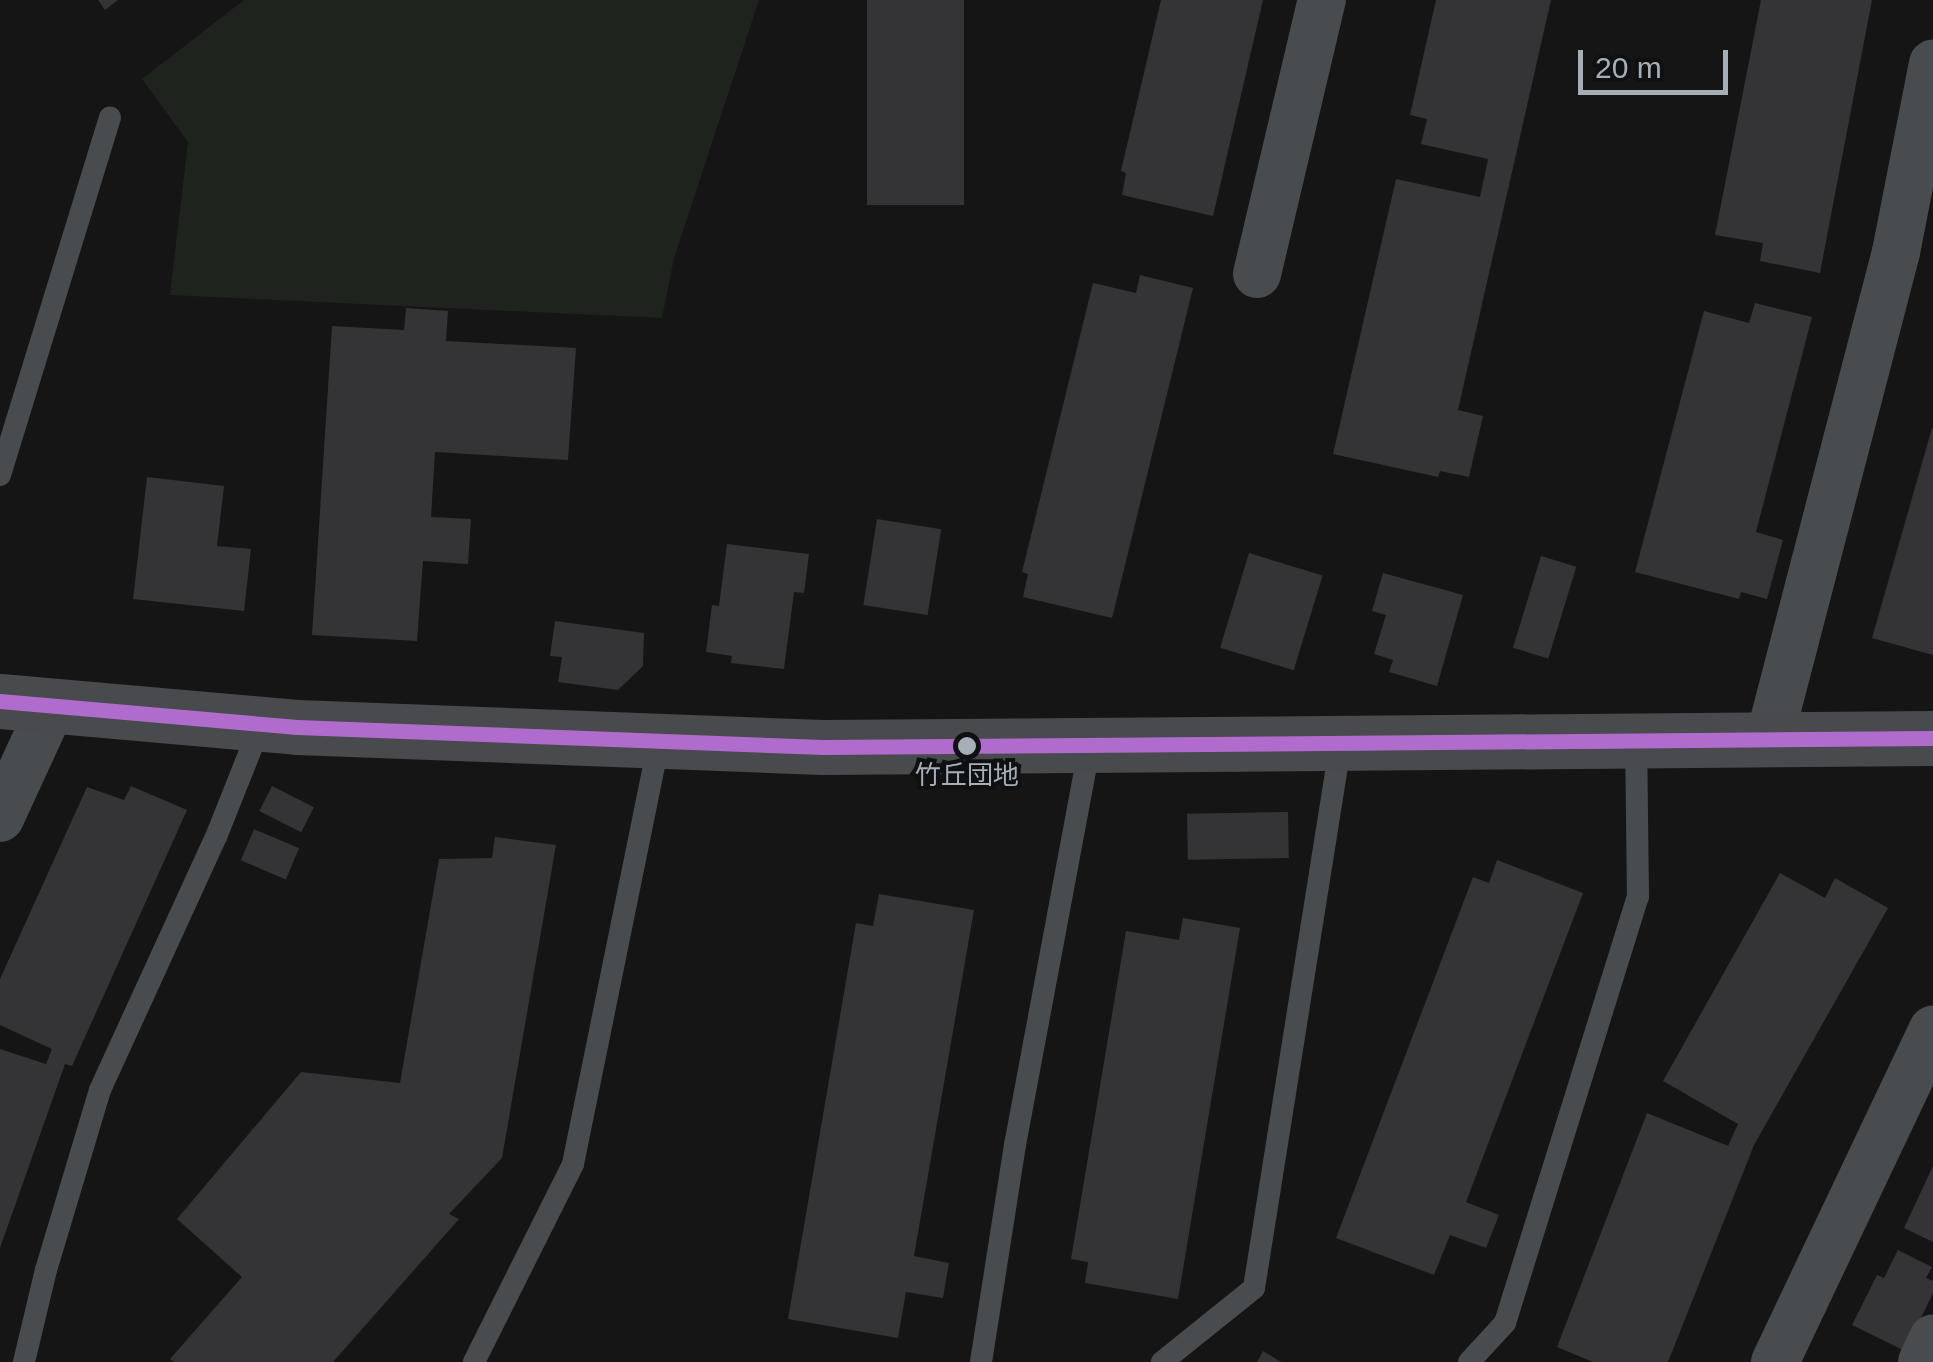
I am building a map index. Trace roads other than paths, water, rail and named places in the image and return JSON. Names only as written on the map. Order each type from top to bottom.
[{"type":"street","points":[[1257,274],[1322,0]]},
{"type":"street","points":[[1769,740],[1896,252],[1933,64]]},
{"type":"street","points":[[0,818],[26,704],[262,724],[823,747],[1933,738]]},
{"type":"street","points":[[1776,1362],[1933,1030]]},
{"type":"street","points":[[1922,1362],[1933,1338]]},
{"type":"lane","points":[[0,475],[110,118]]},
{"type":"lane","points":[[24,1362],[46,1270],[100,1090],[216,837],[262,724]]},
{"type":"lane","points":[[474,1362],[573,1164],[659,738]]},
{"type":"lane","points":[[1162,1362],[1254,1288],[1341,740]]},
{"type":"lane","points":[[1469,1362],[1505,1323],[1638,898],[1636,741]]},
{"type":"lane","points":[[981,1362],[1015,1145],[1090,742]]},
{"type":"place","name":"竹丘団地","points":[[967,746]]}]
